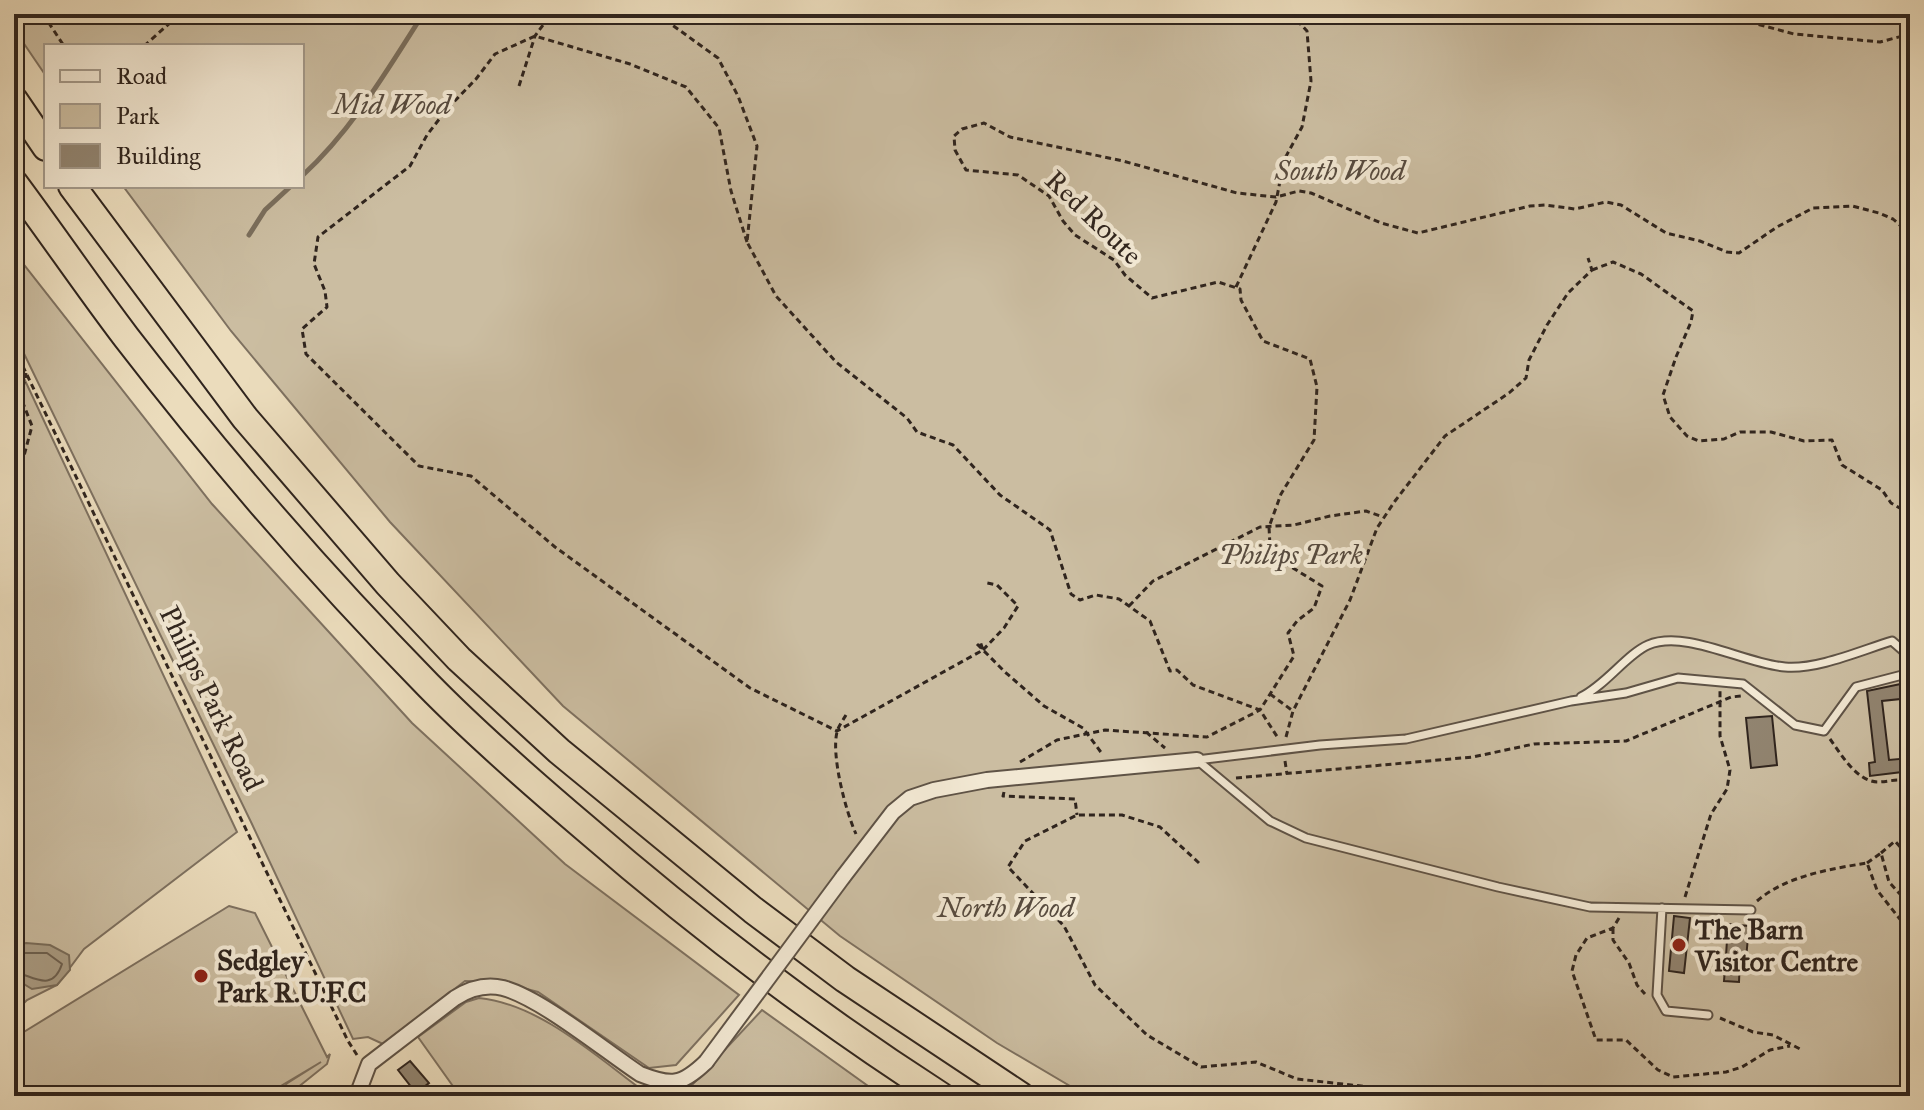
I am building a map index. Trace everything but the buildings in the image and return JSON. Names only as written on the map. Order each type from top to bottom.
[{"type":"highway","points":[[14,100],[44,144]]},
{"type":"highway","points":[[14,183],[127,337],[267,510],[430,687],[539,789],[670,901],[806,1006],[941,1096]]},
{"type":"highway","points":[[73,188],[245,418],[388,584],[459,659],[559,751],[753,910],[845,979],[1021,1096]]},
{"type":"street","points":[[355,1095],[366,1068],[455,998],[486,987],[503,988],[537,1004],[640,1074],[658,1081],[677,1082],[692,1076],[706,1062],[863,848],[893,812],[910,798],[934,790],[1008,779],[1197,760]]},
{"type":"lane","points":[[1571,701],[1594,690],[1647,645],[1674,639],[1784,667],[1807,666],[1892,641],[1907,654]]},
{"type":"lane","points":[[1197,760],[1320,745],[1406,739],[1571,701],[1626,693],[1678,678],[1743,684],[1795,725],[1824,731],[1856,687],[1908,674],[1910,642]]},
{"type":"lane","points":[[1197,760],[1270,821],[1306,838],[1590,907],[1751,910]]},
{"type":"lane","points":[[1662,908],[1657,995],[1666,1011],[1708,1015]]},
{"type":"path","points":[[43,14],[63,44]]},
{"type":"path","points":[[146,44],[180,14]]},
{"type":"path","points":[[519,86],[535,36],[551,14]]},
{"type":"path","points":[[657,14],[718,58],[743,108],[757,146],[747,242]]},
{"type":"path","points":[[1077,815],[1075,799],[1003,796],[1014,765],[1057,740],[1087,733],[1105,730],[1207,737],[1260,710],[1294,656],[1288,633],[1297,621],[1314,608],[1322,586],[1285,563],[1270,546],[1270,526],[1281,494],[1314,440],[1317,387],[1310,359],[1263,341],[1241,300],[1240,289],[1236,287],[1276,197],[1284,160],[1302,127],[1311,81],[1307,31],[1291,14]]},
{"type":"path","points":[[1720,14],[1794,34],[1880,42],[1910,34]]},
{"type":"path","points":[[331,314],[314,264],[318,237],[410,166],[440,117],[495,54],[535,36],[630,64],[686,87],[719,128],[731,191],[747,242],[776,296],[836,362],[907,418],[917,432],[953,445],[1000,495],[1050,530],[1071,594],[1080,600],[1096,595],[1119,599],[1150,621],[1170,671],[1177,670],[1193,685],[1260,710],[1284,748],[1293,711],[1350,600],[1377,528],[1445,436],[1526,378],[1529,360],[1568,293],[1592,270],[1613,262],[1641,274],[1693,311],[1663,395],[1670,417],[1687,436],[1699,441],[1724,439],[1740,432],[1771,432],[1804,441],[1832,440],[1842,465],[1882,490],[1891,503],[1910,514]]},
{"type":"path","name":"Red Route","points":[[1236,287],[1218,282],[1152,298],[1125,275],[1114,260],[1075,235],[1049,196],[1018,175],[966,170],[955,150],[954,136],[962,129],[984,123],[1010,137],[1123,161],[1237,193],[1276,197],[1299,191],[1311,193],[1381,223],[1418,233],[1530,206],[1575,209],[1606,202],[1621,205],[1666,233],[1700,241],[1727,252],[1739,253],[1777,227],[1813,208],[1852,206],[1879,213],[1893,219],[1910,234]]},
{"type":"path","points":[[1588,258],[1592,270]]},
{"type":"path","points":[[327,307],[302,329],[306,354],[409,459],[419,466],[471,476],[555,547],[750,688],[837,731]]},
{"type":"path","name":"Philips Park Road","points":[[14,348],[348,1041],[366,1068]]},
{"type":"path","points":[[14,493],[32,426],[21,398],[26,373]]},
{"type":"path","points":[[1129,606],[1153,581],[1260,527],[1294,525],[1366,511],[1384,518]]},
{"type":"path","points":[[837,731],[983,650],[1004,628],[1018,606],[997,585],[987,583]]},
{"type":"path","points":[[979,643],[1044,706],[1083,728],[1112,768]]},
{"type":"path","points":[[1684,901],[1711,814],[1727,789],[1730,770],[1720,736],[1722,682]]},
{"type":"path","points":[[1269,693],[1293,711]]},
{"type":"path","points":[[1223,780],[1473,757],[1534,744],[1626,741],[1731,697]]},
{"type":"path","points":[[846,715],[837,731],[836,758],[847,815],[863,848]]},
{"type":"path","points":[[1824,731],[1852,769],[1873,783],[1905,780],[1910,783]]},
{"type":"path","points":[[1146,732],[1180,760]]},
{"type":"path","points":[[1286,766],[1287,774]]},
{"type":"path","points":[[1910,812],[1907,815],[1910,818]]},
{"type":"path","points":[[1199,863],[1160,827],[1122,815],[1077,815],[1025,841],[1008,867],[1064,926],[1095,985],[1147,1035],[1201,1067],[1256,1062],[1297,1079],[1423,1096]]},
{"type":"path","points":[[1751,910],[1754,903],[1769,891],[1826,870],[1867,863],[1895,841],[1910,858]]},
{"type":"path","points":[[1881,853],[1889,882],[1910,905]]},
{"type":"path","points":[[1867,863],[1877,890],[1910,932]]},
{"type":"path","points":[[1624,907],[1613,928],[1613,940],[1629,963],[1637,985],[1655,1005],[1666,1011]]},
{"type":"path","points":[[1613,928],[1587,938],[1576,955],[1572,971],[1596,1040],[1626,1040],[1658,1070],[1673,1077],[1726,1072],[1742,1067],[1770,1050],[1790,1046]]},
{"type":"path","points":[[1708,1015],[1729,1020],[1753,1032],[1773,1035],[1802,1050]]},
{"type":"path","points":[[1503,1090],[1524,1096]]},
{"type":"green space","name":"Philips Park","points":[[14,14],[1910,14],[1910,1096],[1087,1096],[997,1043],[840,936],[563,706],[390,522],[231,331],[124,188],[304,188],[304,44],[44,44],[44,73],[14,29]]},
{"type":"green space","points":[[14,252],[212,504],[412,723],[565,864],[739,995],[676,1065],[649,1068],[538,992],[500,982],[465,981],[383,1044],[368,1037],[353,1039],[14,333]]},
{"type":"green space","points":[[14,357],[237,832],[84,949],[57,985],[27,1000],[14,1013]]},
{"type":"green space","name":"Sedgley Park R.U.F.C","points":[[229,906],[255,913],[327,1057],[330,1054],[327,1064],[287,1096],[274,1096],[288,1088],[286,1084],[321,1062],[264,1096],[14,1096],[14,1038]]},
{"type":"green space","points":[[479,998],[502,1002],[547,1022],[649,1095],[691,1086],[762,1010],[882,1096],[460,1096],[418,1037],[466,1002]]},
{"type":"water","points":[[26,943],[50,945],[69,955],[70,970],[57,985],[32,989],[14,978],[14,946]]},
{"type":"waterway","points":[[304,174],[365,103],[418,22],[420,14]]},
{"type":"waterway","points":[[249,235],[265,210],[289,188]]},
{"type":"place","name":"The Barn Visitor Centre","points":[[1679,945]]},
{"type":"place","name":"Sedgley Park R.U.F.C","points":[[201,976]]},
{"type":"park label","name":"Mid Wood","points":[[392,104]]},
{"type":"park label","name":"South Wood","points":[[1340,170]]},
{"type":"park label","name":"North Wood","points":[[1006,907]]}]
